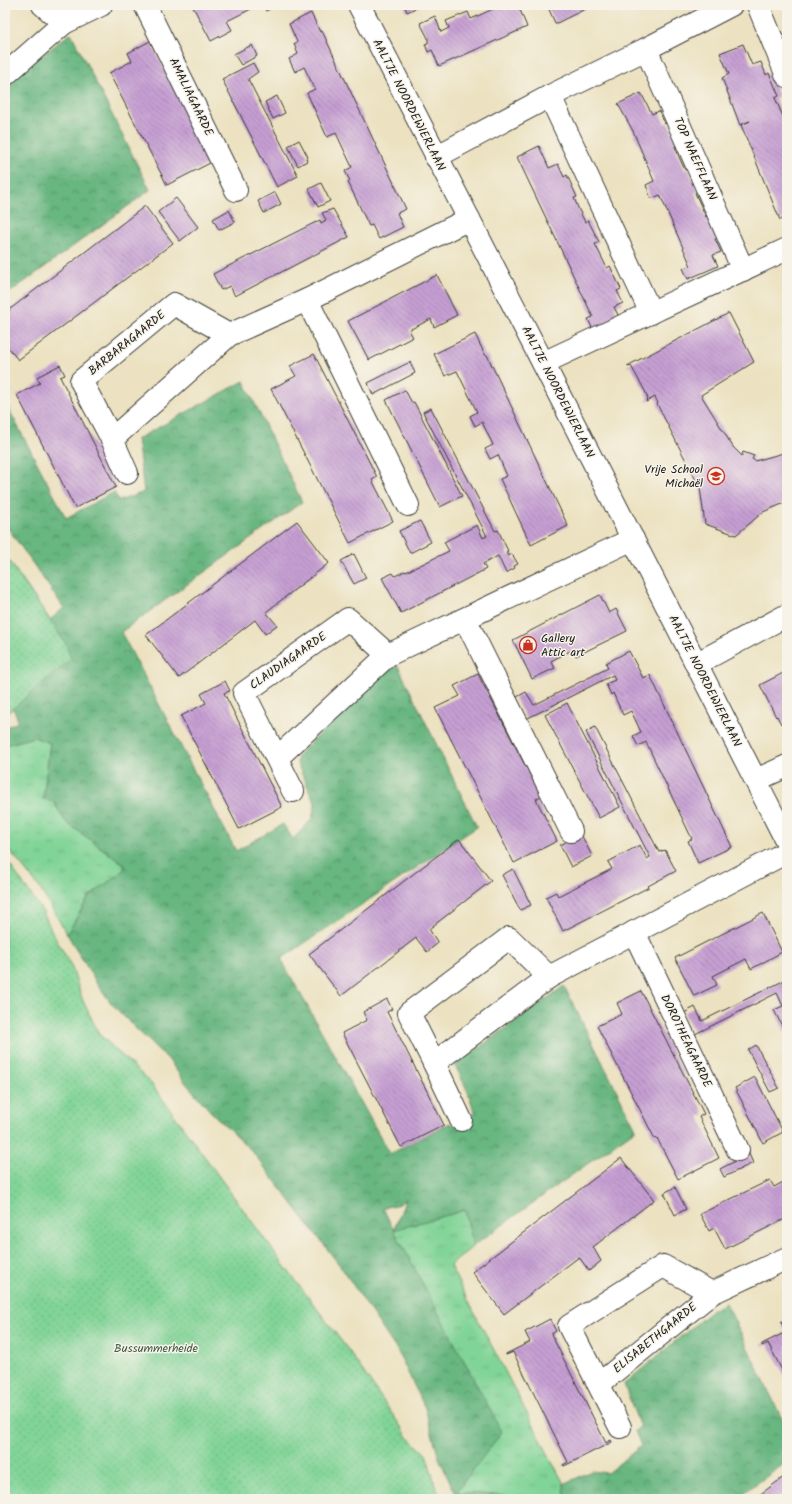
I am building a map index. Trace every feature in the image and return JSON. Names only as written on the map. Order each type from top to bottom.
[{"type":"street","points":[[43,5],[64,23]]},
{"type":"street","points":[[5,75],[64,23],[101,5]]},
{"type":"street","name":"AMALIAGAARDE","points":[[145,5],[236,190]]},
{"type":"street","name":"AALTJE NOORDEWIERLAAN","points":[[359,5],[468,219],[544,363],[787,842]]},
{"type":"street","points":[[436,157],[550,96],[731,5]]},
{"type":"street","points":[[758,5],[787,76]]},
{"type":"street","name":"TOP NAEFFLAAN","points":[[646,49],[743,270]]},
{"type":"street","points":[[550,96],[652,313]]},
{"type":"street","points":[[112,439],[229,335],[307,300],[468,219]]},
{"type":"street","points":[[544,363],[787,249]]},
{"type":"street","points":[[307,300],[408,505]]},
{"type":"street","name":"BARBARAGAARDE","points":[[127,473],[112,439],[81,380],[174,304],[229,335]]},
{"type":"street","points":[[277,758],[388,656],[633,539]]},
{"type":"street","points":[[696,664],[787,615]]},
{"type":"street","name":"CLAUDIAGAARDE","points":[[293,791],[244,693],[348,619],[388,656]]},
{"type":"street","points":[[465,619],[571,831]]},
{"type":"street","points":[[756,780],[787,766]]},
{"type":"street","points":[[434,1063],[549,977],[787,852]]},
{"type":"street","name":"DOROTHEAGAARDE","points":[[634,932],[738,1150]]},
{"type":"street","points":[[461,1120],[409,1013],[509,938],[549,977]]},
{"type":"street","name":"ELISABETHGAARDE","points":[[599,1384],[712,1293],[787,1258]]},
{"type":"street","name":"ELISABETHGAARDE","points":[[620,1427],[569,1326],[663,1266],[712,1293]]},
{"type":"green space","points":[[71,33],[150,190],[5,296],[5,83]]},
{"type":"green space","points":[[244,381],[302,502],[121,632],[236,851],[283,824],[293,839],[312,819],[315,803],[297,763],[298,755],[383,673],[398,666],[477,827],[281,959],[390,1154],[450,1123],[451,1125],[475,1114],[468,1092],[455,1065],[564,986],[636,1129],[473,1246],[465,1210],[394,1230],[502,1432],[456,1492],[540,1499],[458,1499],[439,1458],[425,1408],[398,1352],[341,1267],[252,1151],[212,1113],[185,1082],[168,1059],[111,1003],[96,982],[67,934],[89,897],[124,870],[125,865],[66,822],[53,801],[43,799],[50,743],[34,737],[5,745],[5,726],[6,727],[18,722],[16,714],[5,696],[5,555],[50,620],[64,608],[5,524],[5,402],[66,518],[114,492],[119,501],[144,492],[137,439]],"holes":[[[406,1199],[394,1229],[383,1208],[399,1204]]]},
{"type":"green space","points":[[5,555],[66,644],[71,659],[5,715]]},
{"type":"green space","points":[[34,737],[50,743],[43,799],[53,801],[66,822],[125,865],[124,870],[89,897],[67,934],[39,887],[5,845],[5,745]]},
{"type":"green space","name":"Bussummerheide","points":[[5,858],[43,912],[53,934],[71,965],[83,1001],[99,1034],[150,1082],[283,1264],[349,1351],[408,1437],[426,1454],[440,1499],[5,1499]]},
{"type":"green space","points":[[465,1210],[473,1246],[450,1266],[564,1484],[565,1499],[540,1499],[455,1492],[393,1229]]},
{"type":"green space","points":[[726,1303],[787,1429],[787,1462],[735,1499],[565,1499],[564,1484],[592,1471],[607,1473],[641,1446],[635,1431],[640,1427],[624,1384],[715,1308]]},
{"type":"building","points":[[192,5],[259,5],[227,21],[232,30],[211,41]]},
{"type":"building","points":[[263,5],[277,5],[266,11]]},
{"type":"building","points":[[404,5],[422,5],[407,12]]},
{"type":"building","points":[[491,5],[518,5],[527,27],[439,66],[432,50],[428,52],[425,44],[428,43],[428,38],[420,23],[435,16],[441,32],[449,28],[446,21],[468,12],[471,19],[493,9]]},
{"type":"building","points":[[547,5],[593,5],[555,23]]},
{"type":"building","points":[[311,13],[320,32],[322,31],[406,209],[397,213],[403,227],[379,239],[372,225],[369,226],[348,182],[350,181],[345,171],[352,167],[336,133],[327,137],[307,93],[315,89],[304,67],[295,72],[289,59],[298,54],[294,44],[297,42],[289,24]]},
{"type":"building","points":[[150,41],[212,162],[167,185],[109,73],[132,61],[128,53]]},
{"type":"building","points":[[743,44],[752,65],[761,62],[766,75],[769,73],[779,96],[775,98],[785,121],[787,121],[787,217],[780,220],[741,125],[750,121],[740,125],[722,78],[729,74],[720,53]]},
{"type":"building","points":[[252,45],[257,56],[241,65],[234,54]]},
{"type":"building","points":[[253,63],[258,72],[248,79],[298,176],[277,187],[222,79]]},
{"type":"building","points":[[641,93],[652,114],[659,111],[665,124],[668,122],[678,144],[675,146],[679,157],[685,170],[688,169],[699,191],[695,193],[706,217],[709,215],[719,237],[715,239],[721,252],[713,255],[718,266],[688,279],[683,268],[691,266],[660,195],[651,199],[646,185],[654,181],[633,131],[618,104]]},
{"type":"building","points":[[277,96],[285,113],[273,119],[265,102]]},
{"type":"building","points":[[299,140],[308,157],[306,158],[307,161],[298,166],[288,146]]},
{"type":"building","points":[[539,146],[549,168],[558,164],[564,177],[567,175],[577,197],[574,198],[579,210],[585,222],[588,220],[599,242],[595,244],[607,268],[610,266],[621,289],[617,291],[623,303],[614,307],[620,319],[594,332],[588,319],[593,317],[517,157]]},
{"type":"building","points":[[321,183],[330,201],[318,207],[309,189]]},
{"type":"building","points":[[275,192],[281,204],[264,213],[258,201]]},
{"type":"building","points":[[176,198],[198,227],[180,241],[158,212]]},
{"type":"building","points":[[145,206],[173,243],[18,360],[5,343],[5,313]]},
{"type":"building","points":[[333,209],[349,237],[235,296],[230,286],[221,290],[213,274],[320,220],[321,223],[326,220],[322,213]]},
{"type":"building","points":[[229,210],[235,222],[219,230],[213,219]]},
{"type":"building","points":[[437,275],[457,315],[434,327],[431,319],[409,330],[413,337],[369,360],[348,321]]},
{"type":"building","points":[[729,313],[754,362],[701,395],[733,447],[742,456],[743,452],[754,456],[752,459],[755,461],[787,452],[787,502],[763,512],[736,535],[705,524],[700,488],[657,404],[658,403],[655,397],[646,402],[648,399],[645,391],[631,366],[627,366]]},
{"type":"building","points":[[475,334],[485,355],[487,355],[568,526],[531,545],[500,479],[507,476],[498,455],[490,459],[485,449],[493,445],[482,422],[475,426],[470,416],[477,412],[457,371],[445,376],[434,354]]},
{"type":"building","points":[[314,354],[377,477],[372,480],[393,521],[350,543],[271,389],[296,376],[290,366]]},
{"type":"building","points":[[410,362],[415,373],[373,395],[368,383]]},
{"type":"building","points":[[60,365],[65,375],[60,377],[116,487],[75,508],[17,395],[40,383],[37,377]]},
{"type":"building","points":[[405,390],[412,403],[414,402],[462,496],[440,507],[386,400]]},
{"type":"building","points":[[431,408],[495,531],[498,530],[508,551],[506,552],[508,556],[512,554],[518,564],[514,566],[515,568],[506,573],[498,556],[483,564],[486,569],[401,613],[382,578],[393,573],[395,576],[405,571],[406,572],[449,551],[444,542],[477,525],[483,538],[487,536],[423,412]]},
{"type":"building","points":[[297,521],[329,563],[266,612],[277,625],[265,634],[255,620],[179,678],[146,635]]},
{"type":"building","points":[[420,521],[431,542],[410,553],[399,531]]},
{"type":"building","points":[[354,554],[366,578],[354,584],[341,561]]},
{"type":"building","points":[[600,595],[609,613],[616,609],[627,631],[576,656],[572,650],[551,661],[555,668],[532,679],[513,640]]},
{"type":"building","points":[[629,651],[643,678],[650,675],[732,847],[698,863],[688,841],[692,839],[646,742],[638,746],[633,736],[641,732],[631,711],[623,715],[613,693],[611,695],[606,684],[615,680],[613,675],[526,719],[515,698],[526,692],[534,705],[608,668],[606,663]]},
{"type":"building","points":[[787,671],[787,720],[781,724],[760,685]]},
{"type":"building","points":[[478,674],[541,796],[536,799],[557,841],[514,863],[435,708],[460,696],[454,686]]},
{"type":"building","points":[[225,681],[230,691],[224,693],[282,807],[239,829],[181,716],[206,703],[201,694]]},
{"type":"building","points":[[567,703],[620,807],[599,818],[545,715]]},
{"type":"building","points":[[595,727],[659,852],[665,850],[676,871],[648,886],[649,887],[563,931],[546,897],[556,892],[558,896],[612,869],[608,862],[640,845],[647,859],[650,857],[586,732]]},
{"type":"building","points":[[581,834],[592,856],[571,867],[560,845]]},
{"type":"building","points":[[459,839],[491,881],[429,929],[438,943],[427,952],[416,938],[341,996],[309,954]]},
{"type":"building","points":[[513,869],[531,905],[520,910],[502,875]]},
{"type":"building","points":[[763,913],[782,952],[751,969],[746,959],[713,976],[717,985],[694,996],[675,958]]},
{"type":"building","points":[[787,979],[787,1036],[774,1010],[783,1006],[777,993],[695,1034],[684,1013],[695,1007],[702,1021]]},
{"type":"building","points":[[641,991],[704,1114],[699,1117],[719,1158],[678,1179],[657,1138],[655,1139],[597,1026],[622,1014],[617,1003]]},
{"type":"building","points":[[387,999],[392,1009],[387,1012],[444,1125],[401,1147],[342,1033],[367,1020],[363,1012]]},
{"type":"building","points":[[756,1045],[779,1088],[770,1092],[748,1050]]},
{"type":"building","points":[[755,1077],[783,1132],[763,1143],[735,1088]]},
{"type":"building","points":[[749,1154],[753,1163],[724,1177],[720,1169]]},
{"type":"building","points":[[621,1158],[654,1200],[593,1247],[601,1261],[589,1271],[579,1257],[504,1314],[472,1272]]},
{"type":"building","points":[[770,1180],[774,1187],[787,1180],[787,1218],[725,1249],[714,1228],[709,1231],[700,1214]]},
{"type":"building","points":[[675,1187],[686,1209],[675,1215],[664,1193]]},
{"type":"building","points":[[550,1319],[556,1331],[551,1334],[606,1443],[611,1440],[612,1442],[564,1466],[563,1465],[568,1462],[513,1352],[506,1355],[530,1342],[525,1332]]},
{"type":"building","points":[[787,1319],[787,1380],[768,1343],[762,1346],[762,1344],[786,1332],[781,1322]]},
{"type":"building","points":[[785,1476],[787,1479],[787,1499],[754,1499]]},
{"type":"place","name":"Vrije School Michaël","points":[[716,476]]},
{"type":"place","name":"Gallery Attic art","points":[[528,645]]}]
